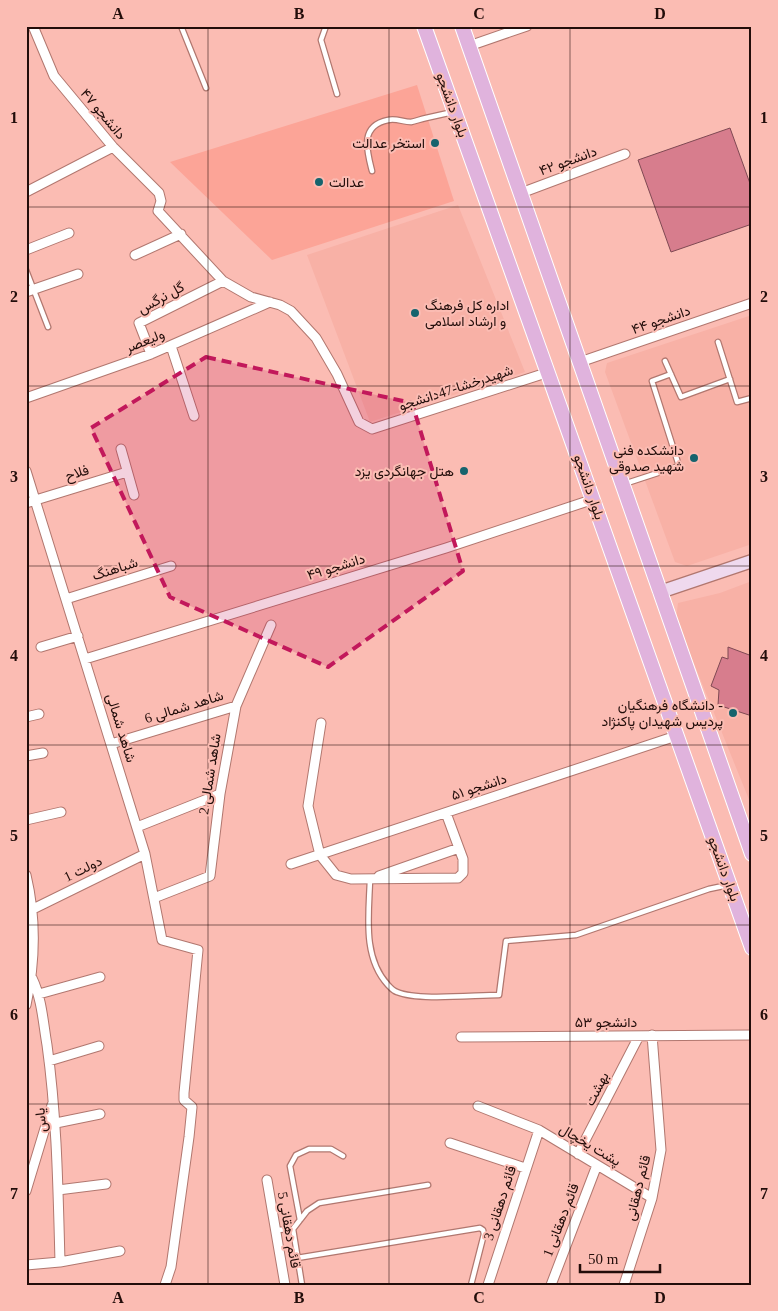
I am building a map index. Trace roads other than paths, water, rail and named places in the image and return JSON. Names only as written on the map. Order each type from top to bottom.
[{"type":"main road","name":"بلوار دانشجو","points":[[424,26],[549,372],[752,948]]},
{"type":"main road","points":[[462,26],[752,854]]},
{"type":"street","name":"دانشجو ۴۷","points":[[33,26],[54,76],[113,147],[159,193],[161,200],[158,211],[181,234]]},
{"type":"street","points":[[469,46],[527,26]]},
{"type":"street","points":[[26,192],[113,147]]},
{"type":"street","name":"دانشجو ۴۲","points":[[521,193],[625,154]]},
{"type":"street","points":[[26,250],[69,233]]},
{"type":"street","points":[[135,255],[181,234],[223,281],[251,297],[270,302]]},
{"type":"street","points":[[30,291],[78,274]]},
{"type":"street","name":"گل نرگس","points":[[151,354],[139,323],[223,281]]},
{"type":"street","name":"شهیدرخشا-47دانشجو","points":[[270,302],[291,311],[316,338],[338,374],[359,422],[372,429],[549,372]]},
{"type":"street","name":"ولیعصر","points":[[26,398],[151,354],[270,302]]},
{"type":"street","name":"دانشجو ۴۴","points":[[580,362],[752,304]]},
{"type":"street","points":[[171,346],[194,416]]},
{"type":"street","points":[[121,449],[134,494]]},
{"type":"street","name":"شاهد شمالی","points":[[26,471],[31,502],[78,636],[145,854],[162,940],[198,950],[199,953],[184,1093],[184,1100],[192,1108],[171,1267],[165,1285]]},
{"type":"street","name":"فلاح","points":[[31,502],[127,472]]},
{"type":"street","name":"دانشجو ۴۹","points":[[85,659],[446,548],[594,499]]},
{"type":"street","points":[[660,592],[752,561]]},
{"type":"street","name":"شباهنگ","points":[[66,599],[171,566]]},
{"type":"street","name":"شاهد شمالی 2","points":[[154,898],[210,876],[220,794],[236,706],[271,625]]},
{"type":"street","points":[[41,648],[78,636]]},
{"type":"street","name":"شاهد شمالی 6","points":[[111,744],[236,706]]},
{"type":"street","points":[[26,717],[39,714]]},
{"type":"street","points":[[321,723],[308,806],[320,855],[336,875],[351,880],[458,878],[463,873],[464,860],[446,813]]},
{"type":"street","name":"دانشجو ۵۱","points":[[291,864],[676,736]]},
{"type":"street","points":[[26,756],[43,753]]},
{"type":"street","points":[[137,827],[220,794]]},
{"type":"street","points":[[26,820],[61,812]]},
{"type":"street","points":[[370,879],[459,848]]},
{"type":"street","name":"دولت 1","points":[[33,909],[145,854]]},
{"type":"street","points":[[26,875],[33,909],[26,1005]]},
{"type":"street","points":[[39,994],[100,977]]},
{"type":"street","name":"یاس","points":[[29,978],[39,994],[56,1123],[60,1262]]},
{"type":"street","name":"قائم دهقانی","points":[[624,1285],[652,1198],[661,1150],[652,1035]]},
{"type":"street","name":"دانشجو ۵۳","points":[[461,1037],[752,1035]]},
{"type":"street","name":"بهشت","points":[[578,1154],[639,1036]]},
{"type":"street","points":[[49,1061],[99,1046]]},
{"type":"street","points":[[26,1191],[53,1102]]},
{"type":"street","name":"پشت یخچال","points":[[478,1106],[539,1130],[652,1198]]},
{"type":"street","points":[[56,1123],[100,1114]]},
{"type":"street","name":"قائم دهقانی 3","points":[[488,1285],[539,1130]]},
{"type":"street","points":[[450,1143],[525,1168]]},
{"type":"street","name":"قائم دهقانی 1","points":[[551,1285],[597,1165]]},
{"type":"street","name":"قائم دهقانی 5","points":[[267,1180],[285,1285]]},
{"type":"street","points":[[58,1190],[106,1184]]},
{"type":"street","points":[[26,1265],[60,1262],[120,1251]]},
{"type":"lane","points":[[181,26],[206,88]]},
{"type":"lane","points":[[326,26],[321,40],[336,94]]},
{"type":"lane","points":[[372,171],[366,146],[368,136],[373,128],[380,123],[398,119],[411,122],[455,112]]},
{"type":"lane","points":[[26,270],[30,291],[48,327]]},
{"type":"lane","points":[[718,342],[737,402],[752,398]]},
{"type":"lane","points":[[665,361],[682,397],[730,379]]},
{"type":"lane","points":[[622,484],[679,466],[652,381],[671,374]]},
{"type":"lane","points":[[370,879],[368,925],[371,952],[381,977],[395,992],[415,997],[499,995],[506,941],[576,935],[709,889],[730,885]]},
{"type":"lane","points":[[300,1220],[290,1166],[296,1155],[309,1149],[330,1150],[343,1156]]},
{"type":"lane","points":[[276,1230],[292,1229],[307,1211],[319,1204],[428,1185]]},
{"type":"lane","points":[[297,1258],[480,1228],[484,1234],[471,1285]]},
{"type":"lane","points":[[292,1229],[302,1285]]},
{"type":"place","name":"استخر عدالت","points":[[435,143]]},
{"type":"place","name":"عدالت","points":[[319,182]]},
{"type":"place","name":"اداره کل فرهنگ و ارشاد اسلامی","points":[[415,313]]},
{"type":"place","name":"دانشکده فنی شهید صدوقی","points":[[694,458]]},
{"type":"place","name":"هتل جهانگردی یزد","points":[[464,471]]},
{"type":"place","name":"دانشگاه فرهنگیان - پردیس شهیدان پاکنژاد","points":[[733,713]]}]
